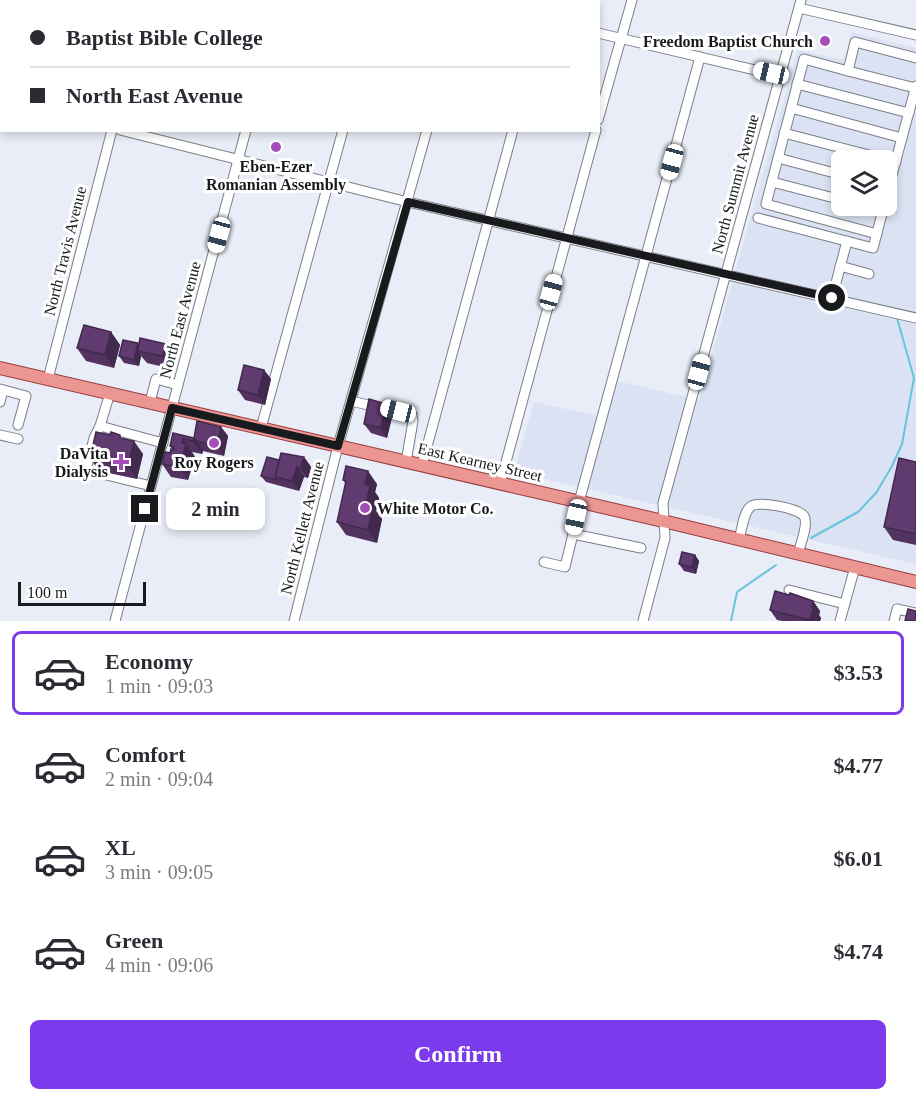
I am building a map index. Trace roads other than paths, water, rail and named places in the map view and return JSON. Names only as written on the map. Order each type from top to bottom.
[{"type":"main road","name":"East Kearney Street","points":[[0,368],[663,521],[916,582]]},
{"type":"street","points":[[600,113],[632,0]]},
{"type":"street","points":[[800,4],[916,34]]},
{"type":"street","name":"North Summit Avenue","points":[[643,621],[665,538],[663,503],[800,4]]},
{"type":"street","points":[[600,33],[780,76]]},
{"type":"street","points":[[848,70],[855,42],[916,58]]},
{"type":"street","points":[[544,562],[565,567],[579,502],[700,57]]},
{"type":"street","points":[[877,234],[766,204],[804,59],[916,87],[897,158]]},
{"type":"street","points":[[797,84],[909,113]]},
{"type":"street","points":[[791,108],[902,138]]},
{"type":"street","name":"North Travis Avenue","points":[[48,379],[111,132]]},
{"type":"street","points":[[128,132],[408,202],[916,318]]},
{"type":"street","name":"North East Avenue","points":[[115,621],[245,132]]},
{"type":"street","points":[[261,428],[342,132]]},
{"type":"street","name":"North Kellett Avenue","points":[[294,621],[338,446],[426,132]]},
{"type":"street","points":[[422,465],[512,132]]},
{"type":"street","points":[[500,484],[595,132]]},
{"type":"street","points":[[784,133],[850,150]]},
{"type":"street","points":[[778,159],[831,172]]},
{"type":"street","points":[[751,183],[831,198]]},
{"type":"street","points":[[758,218],[873,248],[882,216]]},
{"type":"street","points":[[832,298],[847,241]]},
{"type":"street","points":[[840,266],[869,274]]},
{"type":"street","points":[[150,402],[156,379],[178,385]]},
{"type":"street","points":[[0,402],[2,389],[26,396],[18,425]]},
{"type":"street","points":[[110,393],[94,438],[86,470],[151,486]]},
{"type":"street","points":[[351,401],[369,409],[412,415],[406,462]]},
{"type":"street","points":[[100,426],[163,443]]},
{"type":"street","points":[[0,435],[18,439]]},
{"type":"street","points":[[739,539],[747,510],[752,505],[760,503],[797,511],[804,516],[806,523],[798,554]]},
{"type":"street","points":[[573,534],[641,548]]},
{"type":"street","points":[[840,621],[855,567]]},
{"type":"street","points":[[789,590],[845,604]]},
{"type":"street","points":[[894,621],[897,609],[916,613]]},
{"type":"waterway","points":[[811,538],[858,512],[876,493],[902,444],[914,378],[897,318]]},
{"type":"waterway","points":[[731,621],[737,592],[776,565]]},
{"type":"place","name":"Freedom Baptist Church","points":[[825,41]]},
{"type":"place","name":"Eben-Ezer Romanian Assembly","points":[[276,147]]},
{"type":"place","name":"Roy Rogers","points":[[214,443]]},
{"type":"place","name":"DaVita Dialysis","points":[[121,462]]},
{"type":"place","name":"White Motor Co.","points":[[365,508]]}]
